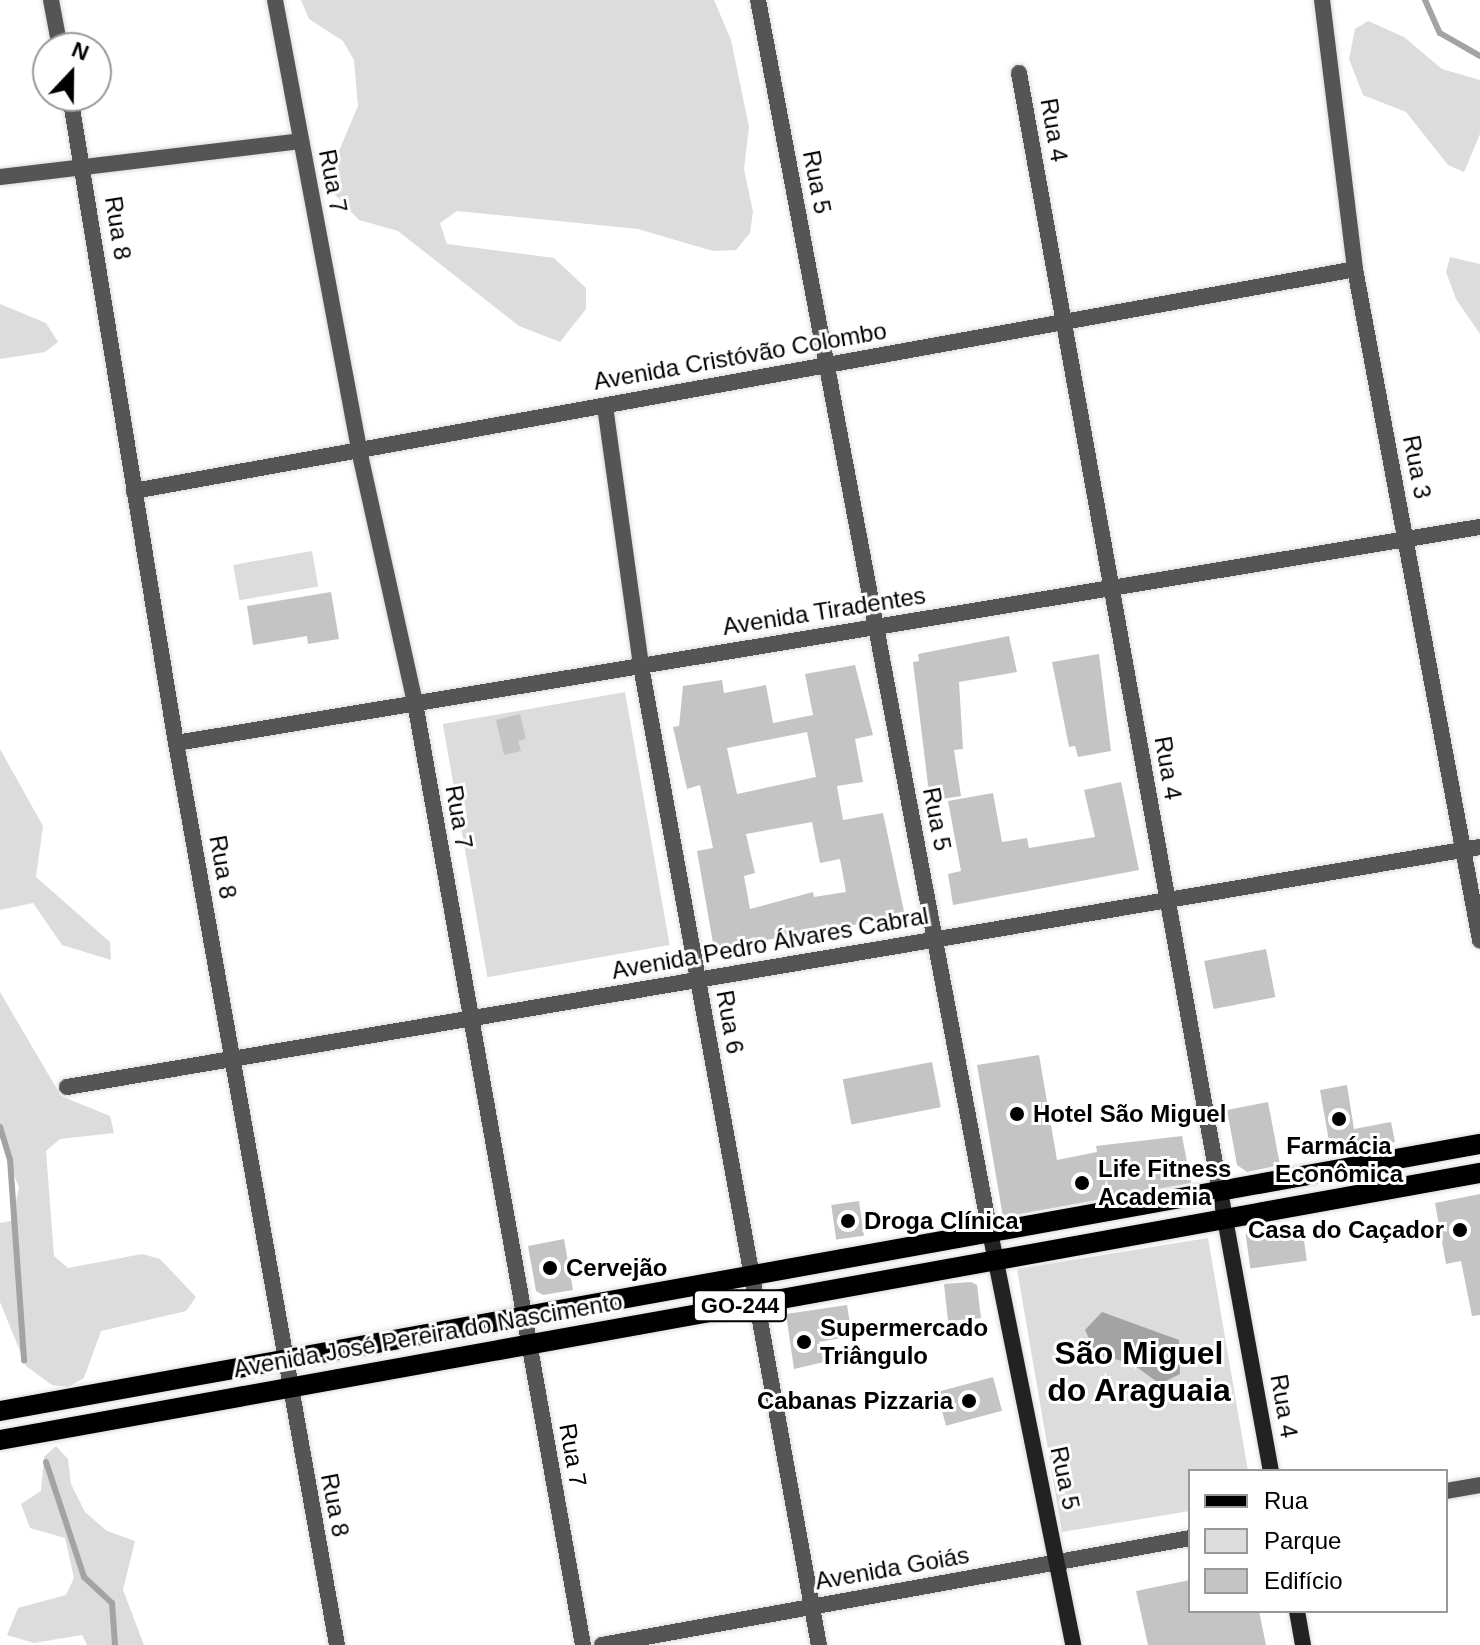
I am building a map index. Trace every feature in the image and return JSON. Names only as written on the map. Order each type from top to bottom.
[{"type":"main road","name":"Avenida José Pereira do Nascimento","points":[[0,1411],[1480,1144]]},
{"type":"main road","name":"Avenida José Pereira do Nascimento","points":[[0,1440],[1480,1173]]},
{"type":"main road","points":[[21,1407],[28,1435]]},
{"type":"street","points":[[51,0],[57,32]]},
{"type":"street","name":"Rua 7","points":[[275,0],[359,450],[415,703],[583,1645]]},
{"type":"street","name":"Rua 5","points":[[758,0],[995,1259],[1073,1645]]},
{"type":"street","name":"Rua 3","points":[[1322,0],[1355,269],[1480,940]]},
{"type":"street","name":"Rua 4","points":[[1019,73],[1271,1469]]},
{"type":"street","name":"Rua 8","points":[[73,112],[176,743],[337,1645]]},
{"type":"street","points":[[0,177],[301,141]]},
{"type":"street","name":"Avenida Cristóvão Colombo","points":[[134,491],[1355,269]]},
{"type":"street","name":"Rua 6","points":[[605,406],[641,666],[819,1645]]},
{"type":"street","name":"Avenida Tiradentes","points":[[176,743],[1480,527]]},
{"type":"street","name":"Avenida Pedro Álvares Cabral","points":[[67,1087],[1480,847]]},
{"type":"street","points":[[1448,1491],[1480,1485]]},
{"type":"street","name":"Avenida Goiás","points":[[602,1645],[1188,1538]]},
{"type":"street","points":[[1297,1613],[1303,1645]]},
{"type":"green space","points":[[301,0],[714,0],[731,40],[749,127],[744,169],[753,212],[750,233],[736,250],[713,251],[638,229],[457,211],[440,223],[447,244],[554,258],[586,288],[586,309],[560,342],[519,326],[398,231],[359,220],[325,184],[358,106],[354,60],[343,41],[309,19]]},
{"type":"green space","points":[[1368,21],[1404,37],[1442,69],[1480,80],[1480,134],[1464,172],[1448,165],[1406,112],[1363,95],[1349,59],[1355,29]]},
{"type":"green space","points":[[1450,257],[1480,264],[1480,334],[1456,299],[1446,272]]},
{"type":"green space","points":[[0,304],[46,323],[58,342],[45,352],[0,359]]},
{"type":"green space","points":[[312,551],[318,586],[239,600],[233,565]]},
{"type":"green space","points":[[625,692],[670,945],[487,977],[443,724]]},
{"type":"green space","points":[[0,749],[43,826],[36,877],[110,942],[111,960],[62,945],[33,903],[0,910]]},
{"type":"green space","points":[[0,992],[61,1096],[110,1116],[114,1133],[60,1139],[46,1151],[54,1256],[68,1268],[142,1254],[160,1259],[196,1297],[186,1311],[101,1331],[84,1378],[68,1387],[52,1385],[26,1366],[0,1302],[0,1223],[11,1221],[19,1188],[0,1136]]},
{"type":"green space","points":[[1208,1238],[1248,1469],[1188,1469],[1188,1511],[1062,1532],[1017,1269]]},
{"type":"green space","points":[[56,1446],[68,1459],[71,1484],[85,1512],[107,1531],[135,1541],[123,1590],[144,1645],[87,1645],[82,1635],[34,1643],[7,1635],[18,1608],[66,1595],[74,1578],[65,1538],[30,1528],[21,1504],[41,1491],[44,1457]]},
{"type":"shaded area","points":[[1102,1312],[1179,1340],[1180,1374],[1160,1384],[1131,1363],[1097,1355],[1085,1330]]},
{"type":"building","points":[[331,592],[339,639],[308,644],[307,636],[253,645],[247,606]]},
{"type":"building","points":[[1009,636],[1017,672],[959,682],[963,749],[954,750],[961,796],[930,801],[913,662],[919,661],[918,654]]},
{"type":"building","points":[[1099,654],[1111,751],[1078,757],[1075,746],[1069,747],[1052,662]]},
{"type":"building","points":[[855,665],[873,735],[855,739],[863,782],[837,786],[843,820],[883,813],[905,916],[714,949],[697,851],[713,848],[700,785],[687,789],[673,727],[679,726],[683,686],[722,680],[724,693],[766,685],[773,723],[813,715],[805,674]],"holes":[[[807,732],[816,777],[737,794],[727,748]],[[812,822],[820,863],[840,859],[846,892],[814,897],[813,892],[750,909],[744,876],[755,873],[746,834]]]},
{"type":"building","points":[[520,714],[526,739],[518,741],[521,751],[504,755],[496,720]]},
{"type":"building","points":[[1121,782],[1139,870],[953,905],[948,874],[961,871],[948,801],[993,793],[1002,842],[1027,838],[1029,848],[1095,837],[1084,790]]},
{"type":"building","points":[[1266,949],[1275,997],[1214,1009],[1204,961]]},
{"type":"building","points":[[1039,1055],[1057,1160],[1097,1152],[1096,1146],[1182,1136],[1191,1183],[1003,1217],[977,1065]]},
{"type":"building","points":[[932,1062],[941,1107],[851,1125],[843,1079]]},
{"type":"building","name":"Farmácia Econômica","points":[[1347,1085],[1354,1129],[1391,1122],[1395,1142],[1331,1153],[1320,1090]]},
{"type":"building","points":[[1268,1102],[1280,1165],[1247,1172],[1237,1165],[1227,1110]]},
{"type":"building","name":"Casa do Caçador","points":[[1480,1194],[1480,1315],[1472,1316],[1461,1261],[1446,1264],[1435,1203]]},
{"type":"building","name":"Droga Clínica","points":[[859,1201],[864,1236],[836,1240],[831,1205]]},
{"type":"building","points":[[1302,1226],[1307,1261],[1250,1269],[1246,1234]]},
{"type":"building","name":"Cervejão","points":[[564,1239],[573,1290],[543,1295],[536,1291],[528,1246]]},
{"type":"building","points":[[971,1282],[977,1285],[981,1318],[948,1321],[944,1284]]},
{"type":"building","points":[[847,1305],[852,1336],[819,1342],[824,1362],[794,1369],[786,1314]]},
{"type":"building","name":"Cabanas Pizzaria","points":[[993,1377],[1002,1411],[946,1426],[937,1392]]},
{"type":"building","points":[[1188,1580],[1188,1613],[1259,1613],[1266,1645],[1148,1645],[1136,1591]]},
{"type":"waterway","points":[[1425,0],[1440,33],[1480,56]]},
{"type":"waterway","points":[[0,1127],[10,1159],[24,1361]]},
{"type":"waterway","points":[[46,1462],[84,1577],[112,1603],[115,1645]]},
{"type":"place","name":"Hotel São Miguel","points":[[1017,1114]]},
{"type":"place","name":"Farmácia Econômica","points":[[1339,1119]]},
{"type":"place","name":"Life Fitness Academia","points":[[1082,1183]]},
{"type":"place","name":"Droga Clínica","points":[[848,1221]]},
{"type":"place","name":"Casa do Caçador","points":[[1460,1230]]},
{"type":"place","name":"Cervejão","points":[[550,1268]]},
{"type":"place","name":"Supermercado Triângulo","points":[[804,1342]]},
{"type":"place","name":"Cabanas Pizzaria","points":[[969,1401]]},
{"type":"district","name":"São Miguel do Araguaia","points":[[1139,1372]]}]
